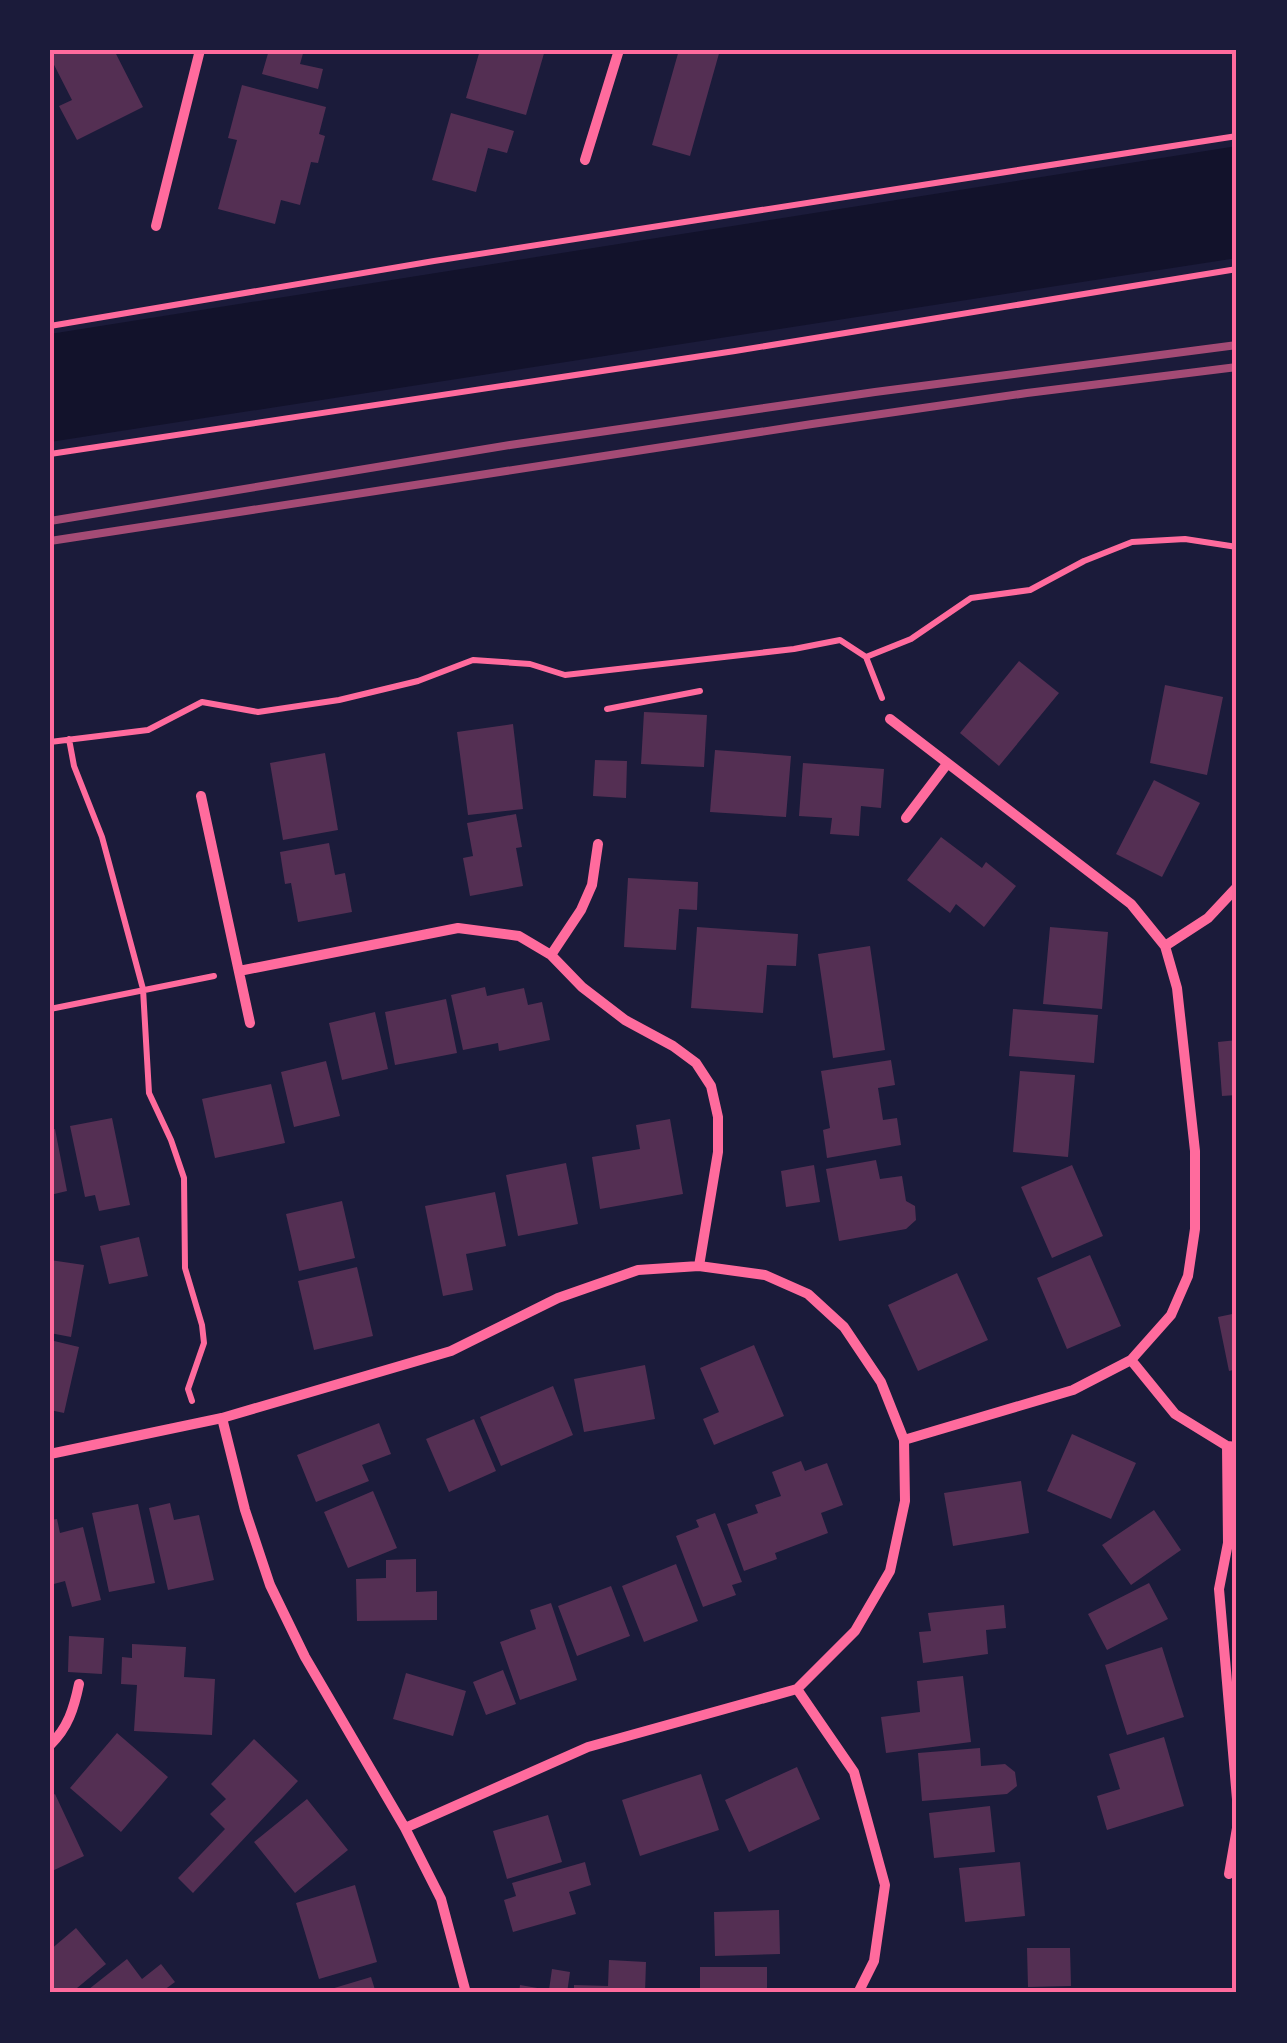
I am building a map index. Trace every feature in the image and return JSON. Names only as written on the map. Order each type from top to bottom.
[{"type":"street","points":[[156,226],[200,50]]},
{"type":"street","points":[[585,160],[618,50]]},
{"type":"street","points":[[890,719],[1130,904],[1165,946],[1177,988],[1195,1151],[1195,1228],[1188,1276],[1171,1315],[1130,1360],[1073,1390],[904,1440]]},
{"type":"street","points":[[906,818],[947,764]]},
{"type":"street","points":[[201,796],[250,1023]]},
{"type":"street","points":[[551,956],[592,885],[598,844]]},
{"type":"street","points":[[1165,946],[1208,918],[1237,887]]},
{"type":"street","points":[[240,971],[458,928],[519,936],[551,956],[624,1020],[696,1063],[710,1086],[718,1117],[718,1152],[699,1266]]},
{"type":"street","points":[[50,1454],[222,1418],[450,1352],[558,1298],[638,1270],[699,1266],[765,1275],[808,1294],[844,1327],[880,1382],[904,1440],[905,1501],[890,1571],[855,1631],[797,1689],[588,1747],[405,1828]]},
{"type":"street","points":[[1130,1360],[1174,1414],[1232,1446],[1228,1543],[1220,1588],[1237,1798]]},
{"type":"street","points":[[222,1418],[270,1585],[305,1657],[405,1828],[440,1898],[466,1993]]},
{"type":"street","points":[[50,1745],[63,1733],[80,1684]]},
{"type":"street","points":[[797,1689],[854,1772],[884,1886],[874,1961],[858,1993]]},
{"type":"street","points":[[1228,1874],[1237,1828]]},
{"type":"path","points":[[50,326],[434,261],[1237,136]]},
{"type":"path","points":[[50,454],[716,354],[1237,269]]},
{"type":"path","points":[[866,657],[911,639],[971,598],[1030,590],[1132,542],[1185,538],[1237,547]]},
{"type":"path","points":[[50,742],[148,730],[202,702],[258,712],[339,700],[418,681],[474,660],[530,664],[565,675],[794,649],[840,640],[866,657],[890,719]]},
{"type":"path","points":[[607,709],[700,690]]},
{"type":"path","points":[[69,739],[74,766],[102,837],[143,990],[149,1093],[184,1178],[186,1268],[204,1344],[188,1389],[199,1422]]},
{"type":"path","points":[[50,1009],[240,971]]},
{"type":"shaded area","points":[[1237,146],[1237,258],[50,442],[50,334]]},
{"type":"building","points":[[50,50],[114,50],[143,107],[77,140],[59,106],[72,100]]},
{"type":"building","points":[[269,50],[304,50],[300,64],[323,69],[318,89],[262,74]]},
{"type":"building","points":[[480,50],[545,50],[526,115],[466,98]]},
{"type":"building","points":[[679,50],[720,50],[690,156],[652,145]]},
{"type":"building","points":[[242,85],[326,107],[319,134],[325,136],[318,163],[311,162],[300,205],[281,200],[275,224],[218,209],[237,140],[228,138]]},
{"type":"building","points":[[451,113],[514,131],[507,153],[488,148],[476,192],[432,180]]},
{"type":"building","points":[[1019,661],[1059,693],[999,766],[960,733]]},
{"type":"building","points":[[1165,685],[1223,697],[1207,775],[1150,763]]},
{"type":"building","points":[[644,712],[707,715],[704,767],[641,764]]},
{"type":"building","points":[[513,724],[523,809],[468,815],[457,732]]},
{"type":"building","points":[[715,750],[791,756],[786,817],[710,812]]},
{"type":"building","points":[[325,753],[338,830],[283,840],[270,763]]},
{"type":"building","points":[[595,760],[627,761],[626,798],[593,796]]},
{"type":"building","points":[[803,763],[884,769],[881,808],[861,806],[859,836],[830,834],[832,818],[799,816]]},
{"type":"building","points":[[1154,780],[1200,803],[1162,877],[1116,854]]},
{"type":"building","points":[[516,814],[522,847],[516,848],[523,886],[470,896],[463,858],[473,856],[467,823]]},
{"type":"building","points":[[941,837],[982,868],[986,862],[1016,886],[984,927],[956,904],[950,913],[907,880]]},
{"type":"building","points":[[329,843],[335,875],[345,873],[352,912],[298,922],[291,883],[285,884],[280,852]]},
{"type":"building","points":[[628,878],[698,882],[697,910],[679,909],[676,950],[624,947]]},
{"type":"building","points":[[697,927],[798,934],[796,966],[767,965],[763,1013],[691,1008]]},
{"type":"building","points":[[1050,927],[1108,932],[1102,1009],[1043,1004]]},
{"type":"building","points":[[870,946],[885,1050],[833,1058],[818,954]]},
{"type":"building","points":[[485,987],[487,996],[524,988],[528,1005],[542,1002],[550,1040],[499,1051],[498,1043],[463,1050],[451,995]]},
{"type":"building","points":[[446,999],[457,1053],[395,1065],[385,1012]]},
{"type":"building","points":[[1013,1009],[1098,1015],[1094,1063],[1009,1056]]},
{"type":"building","points":[[375,1012],[388,1069],[342,1080],[329,1023]]},
{"type":"building","points":[[1237,1040],[1237,1095],[1222,1096],[1218,1042]]},
{"type":"building","points":[[891,1060],[895,1085],[878,1088],[883,1120],[897,1118],[901,1145],[827,1158],[823,1130],[830,1128],[821,1071]]},
{"type":"building","points":[[326,1061],[340,1116],[294,1127],[281,1072]]},
{"type":"building","points":[[1020,1071],[1075,1075],[1068,1157],[1013,1152]]},
{"type":"building","points":[[271,1084],[285,1143],[215,1158],[202,1099]]},
{"type":"building","points":[[112,1118],[130,1205],[99,1211],[95,1195],[85,1197],[70,1126]]},
{"type":"building","points":[[670,1119],[683,1194],[600,1209],[592,1157],[640,1149],[636,1125]]},
{"type":"building","points":[[55,1129],[67,1191],[50,1195],[50,1130]]},
{"type":"building","points":[[876,1160],[880,1179],[902,1176],[906,1201],[915,1206],[916,1220],[906,1229],[839,1241],[826,1169]]},
{"type":"building","points":[[566,1163],[578,1224],[518,1236],[506,1175]]},
{"type":"building","points":[[814,1165],[820,1202],[786,1207],[781,1171]]},
{"type":"building","points":[[1072,1165],[1103,1236],[1052,1258],[1021,1187]]},
{"type":"building","points":[[495,1192],[506,1246],[466,1254],[473,1290],[443,1296],[425,1206]]},
{"type":"building","points":[[342,1201],[355,1258],[299,1271],[286,1214]]},
{"type":"building","points":[[139,1237],[148,1276],[109,1284],[100,1246]]},
{"type":"building","points":[[1090,1255],[1121,1326],[1067,1349],[1037,1278]]},
{"type":"building","points":[[50,1260],[84,1265],[71,1337],[50,1333]]},
{"type":"building","points":[[357,1267],[373,1336],[314,1350],[298,1281]]},
{"type":"building","points":[[957,1273],[988,1340],[918,1371],[888,1305]]},
{"type":"building","points":[[1237,1313],[1237,1369],[1229,1371],[1218,1317]]},
{"type":"building","points":[[50,1340],[79,1347],[64,1413],[50,1410]]},
{"type":"building","points":[[754,1345],[784,1416],[714,1445],[703,1419],[719,1412],[700,1368]]},
{"type":"building","points":[[645,1365],[655,1419],[584,1432],[574,1379]]},
{"type":"building","points":[[553,1386],[573,1435],[501,1466],[480,1417]]},
{"type":"building","points":[[474,1419],[496,1471],[449,1492],[426,1439]]},
{"type":"building","points":[[379,1423],[391,1454],[362,1465],[369,1481],[316,1502],[297,1455]]},
{"type":"building","points":[[1072,1434],[1136,1463],[1111,1519],[1047,1491]]},
{"type":"building","points":[[801,1461],[805,1471],[827,1463],[843,1505],[821,1513],[828,1533],[775,1553],[777,1559],[744,1571],[727,1524],[758,1513],[755,1505],[781,1496],[772,1472]]},
{"type":"building","points":[[1021,1481],[1029,1533],[953,1546],[944,1493]]},
{"type":"building","points":[[373,1491],[397,1548],[348,1568],[324,1512]]},
{"type":"building","points":[[170,1503],[174,1520],[199,1515],[214,1580],[168,1590],[149,1508]]},
{"type":"building","points":[[138,1504],[155,1583],[109,1592],[92,1513]]},
{"type":"building","points":[[1154,1510],[1181,1550],[1131,1585],[1102,1545]]},
{"type":"building","points":[[715,1513],[742,1582],[732,1585],[736,1595],[703,1607],[676,1536],[699,1527],[696,1520]]},
{"type":"building","points":[[57,1519],[60,1533],[83,1527],[101,1600],[72,1607],[65,1581],[50,1585],[50,1520]]},
{"type":"building","points":[[416,1559],[416,1592],[437,1591],[437,1620],[357,1621],[356,1579],[386,1578],[386,1560]]},
{"type":"building","points":[[676,1564],[698,1621],[644,1642],[622,1586]]},
{"type":"building","points":[[1149,1583],[1168,1619],[1107,1650],[1088,1614]]},
{"type":"building","points":[[611,1586],[630,1636],[577,1656],[558,1606]]},
{"type":"building","points":[[551,1603],[577,1680],[520,1700],[500,1642],[536,1629],[530,1610]]},
{"type":"building","points":[[1004,1605],[1006,1628],[986,1630],[988,1654],[923,1663],[919,1632],[931,1631],[928,1613]]},
{"type":"building","points":[[69,1636],[104,1638],[102,1674],[68,1672]]},
{"type":"building","points":[[132,1644],[186,1647],[184,1677],[215,1679],[212,1735],[134,1731],[137,1685],[121,1684],[122,1657],[132,1658]]},
{"type":"building","points":[[1162,1647],[1184,1717],[1127,1735],[1105,1665]]},
{"type":"building","points":[[503,1670],[516,1704],[486,1715],[473,1682]]},
{"type":"building","points":[[406,1673],[466,1691],[453,1736],[393,1719]]},
{"type":"building","points":[[963,1676],[971,1742],[886,1753],[881,1717],[920,1712],[917,1681]]},
{"type":"building","points":[[117,1733],[168,1777],[121,1832],[70,1788]]},
{"type":"building","points":[[1164,1737],[1184,1806],[1107,1830],[1097,1796],[1120,1789],[1109,1754]]},
{"type":"building","points":[[254,1739],[298,1781],[193,1893],[178,1878],[225,1829],[210,1814],[226,1799],[211,1784]]},
{"type":"building","points":[[980,1748],[981,1766],[1005,1764],[1015,1772],[1017,1786],[1007,1794],[922,1801],[918,1753]]},
{"type":"building","points":[[797,1767],[820,1819],[749,1852],[725,1800]]},
{"type":"building","points":[[701,1774],[719,1830],[640,1856],[622,1800]]},
{"type":"building","points":[[55,1794],[84,1856],[50,1872],[50,1797]]},
{"type":"building","points":[[307,1799],[348,1850],[295,1893],[254,1842]]},
{"type":"building","points":[[990,1806],[995,1852],[934,1858],[929,1813]]},
{"type":"building","points":[[548,1815],[562,1862],[507,1879],[493,1831]]},
{"type":"building","points":[[585,1862],[591,1885],[569,1892],[576,1914],[513,1932],[504,1900],[516,1896],[512,1883]]},
{"type":"building","points":[[1020,1862],[1025,1916],[965,1922],[959,1868]]},
{"type":"building","points":[[355,1885],[377,1962],[319,1979],[296,1903]]},
{"type":"building","points":[[779,1910],[780,1954],[715,1956],[714,1912]]},
{"type":"building","points":[[76,1928],[106,1964],[71,1993],[50,1993],[50,1950]]},
{"type":"building","points":[[1027,1948],[1070,1948],[1071,1986],[1028,1987]]},
{"type":"building","points":[[127,1959],[142,1979],[161,1964],[175,1982],[160,1993],[84,1993]]},
{"type":"building","points":[[609,1960],[646,1962],[645,1993],[574,1993],[574,1985],[608,1986]]},
{"type":"building","points":[[700,1967],[767,1967],[767,1993],[700,1993]]},
{"type":"building","points":[[552,1969],[570,1972],[567,1993],[519,1993],[520,1985],[549,1990]]},
{"type":"building","points":[[371,1977],[376,1993],[321,1993],[321,1992]]},
{"type":"railway","points":[[50,521],[510,445],[1237,345]]},
{"type":"railway","points":[[50,541],[812,424],[1237,367]]}]
